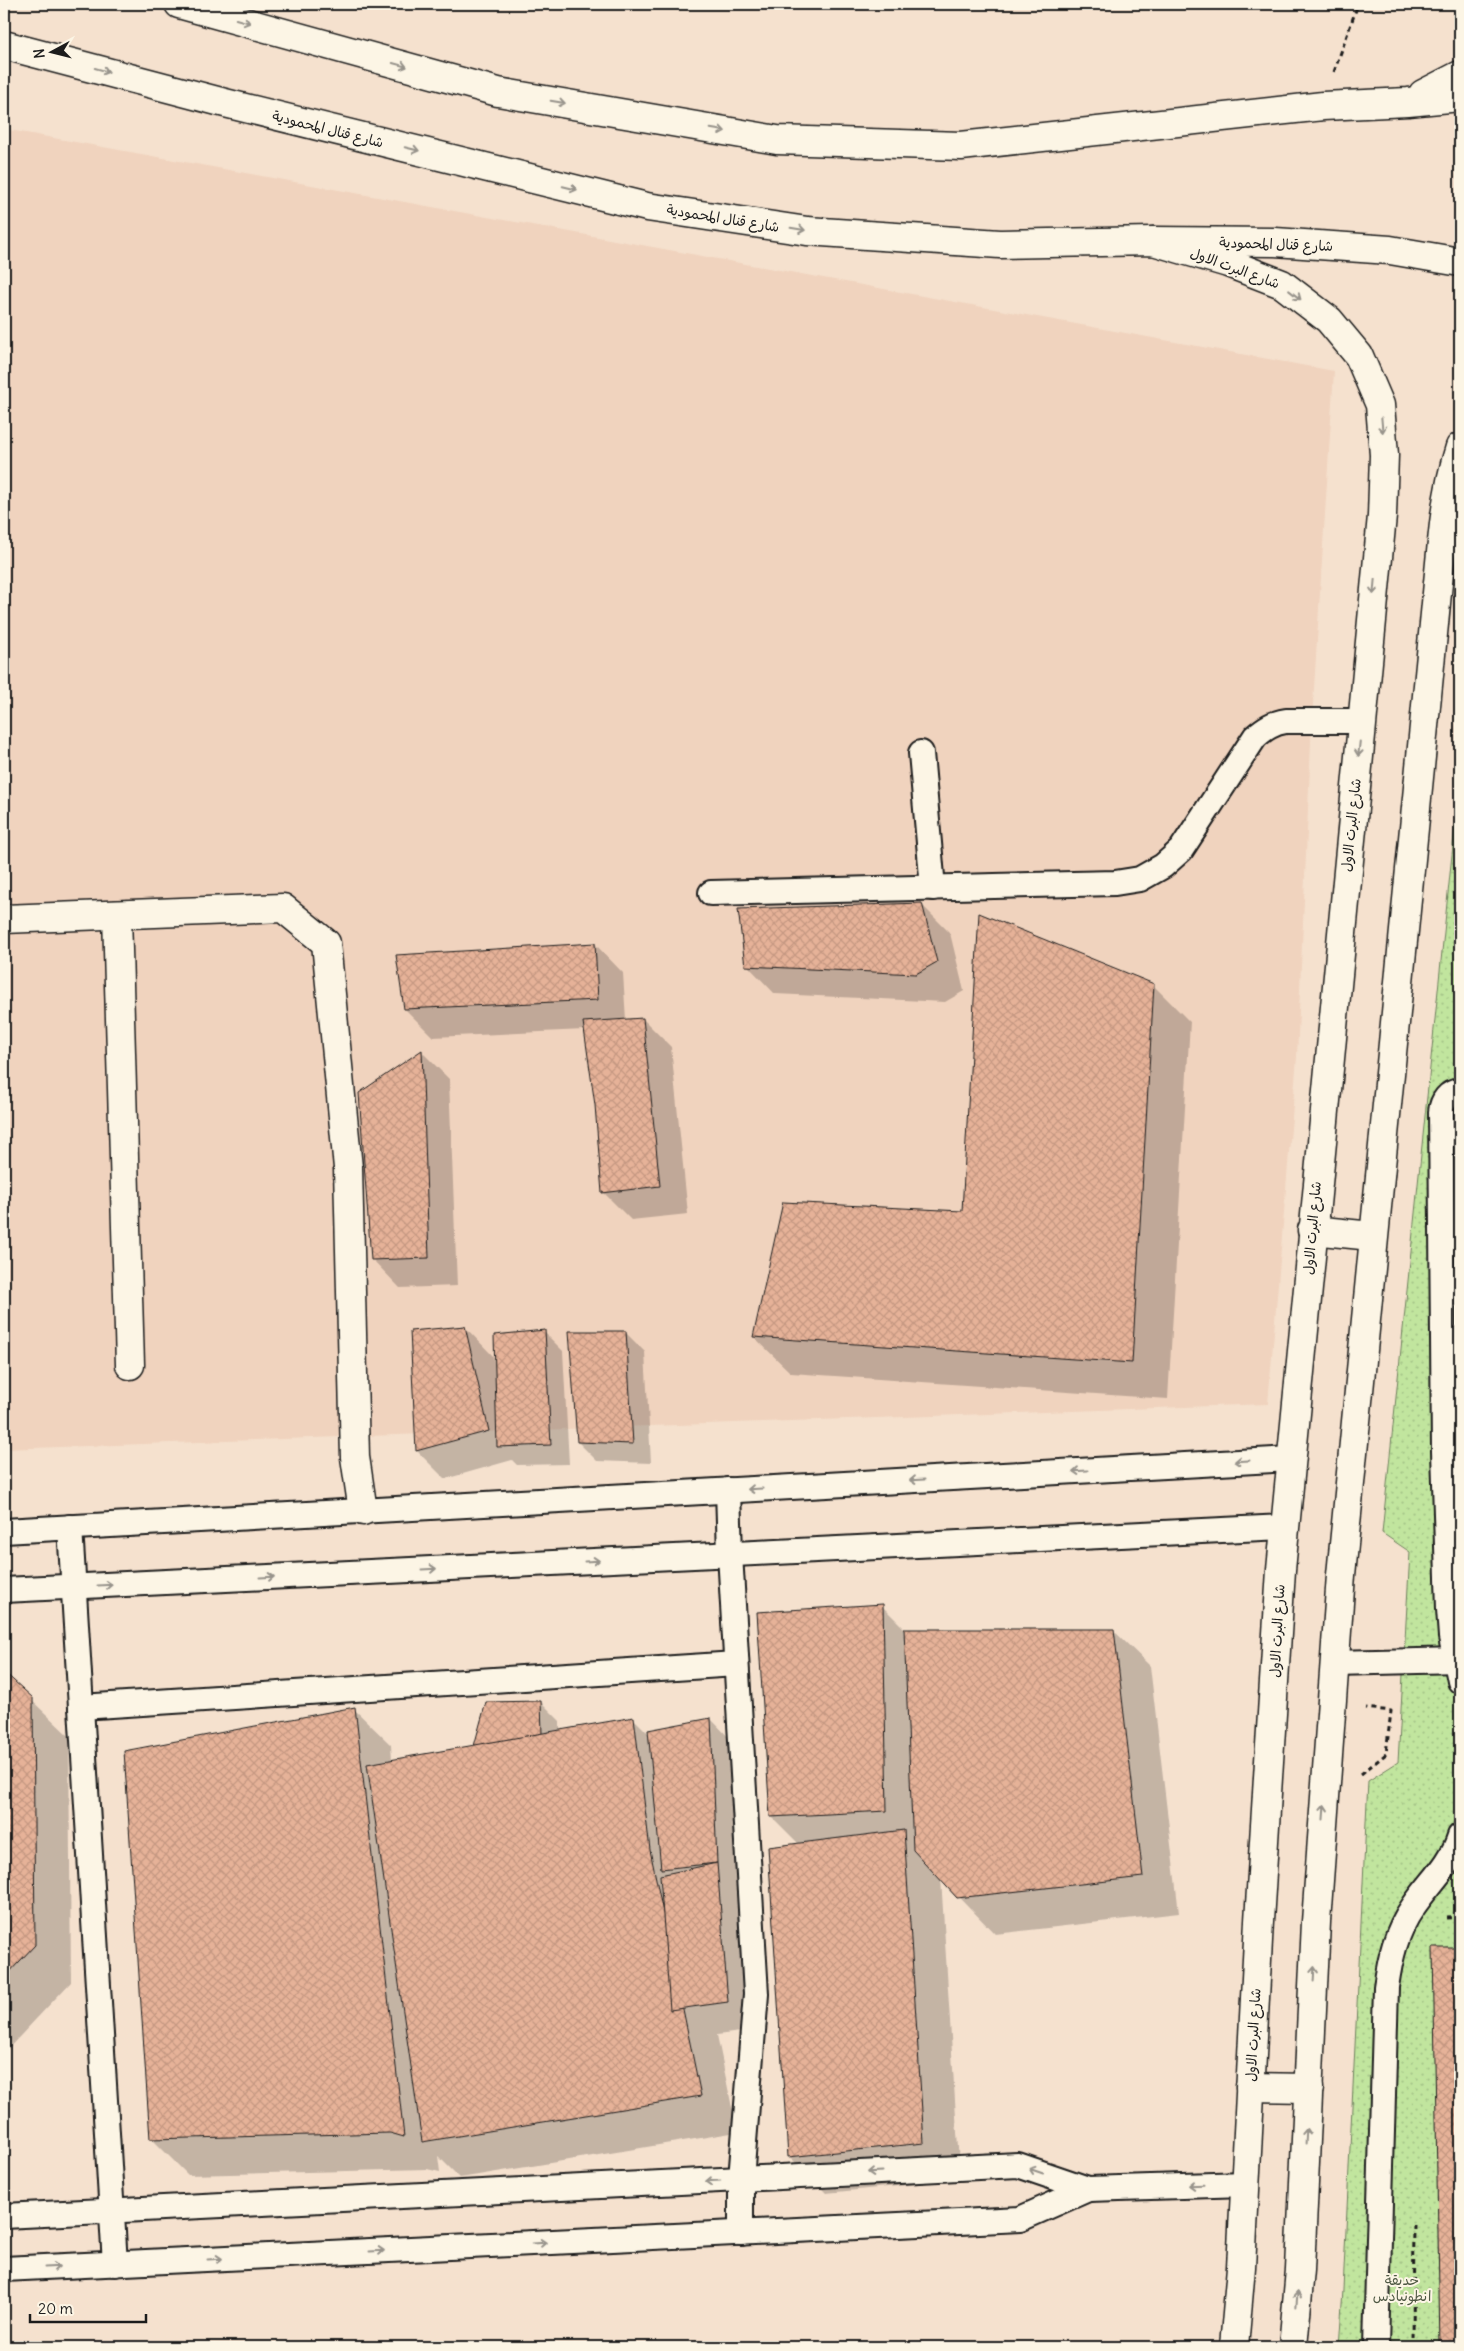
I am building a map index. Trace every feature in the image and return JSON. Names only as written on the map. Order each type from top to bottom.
[{"type":"main road","points":[[179,4],[498,92],[777,140],[961,146],[1323,106],[1408,102],[1460,97]]},
{"type":"main road","name":"شارع قنال المحمودية","points":[[4,45],[253,110],[647,206],[807,231],[1000,244],[1152,240],[1275,242],[1390,250],[1460,262]]},
{"type":"main road","points":[[1408,102],[1460,75]]},
{"type":"main road","name":"شارع البرت الاول","points":[[1152,240],[1228,263],[1282,284],[1329,320],[1359,356],[1380,405],[1384,455],[1382,516],[1290,1459],[1244,2184],[1241,2267],[1234,2347]]},
{"type":"main road","points":[[1293,2347],[1300,2270],[1316,1922],[1334,1663],[1372,1236],[1442,542],[1454,463],[1460,447]]},
{"type":"main road","points":[[4,919],[283,908],[326,944],[348,1168],[356,1457],[363,1511]]},
{"type":"main road","points":[[117,915],[130,1365]]},
{"type":"main road","points":[[1312,1230],[1372,1236]]},
{"type":"main road","points":[[1250,2087],[1309,2088]]},
{"type":"lane","points":[[711,893],[1115,883],[1140,878],[1163,866],[1181,850],[1256,737],[1264,730],[1274,723],[1286,721],[1362,721]]},
{"type":"lane","points":[[921,753],[933,888]]},
{"type":"lane","points":[[1334,1663],[1459,1667],[1451,1637],[1449,1609],[1452,1451],[1451,1165],[1442,1106],[1450,1094],[1460,1091]]},
{"type":"lane","points":[[4,1531],[1290,1459]]},
{"type":"lane","points":[[728,1490],[736,1664],[756,1994],[741,2179],[741,2233]]},
{"type":"lane","points":[[70,1527],[115,2264]]},
{"type":"lane","points":[[4,1590],[1285,1527]]},
{"type":"lane","points":[[81,1707],[736,1664]]},
{"type":"lane","points":[[1376,2347],[1386,1987],[1390,1958],[1399,1931],[1413,1907],[1449,1861],[1460,1836]]},
{"type":"lane","points":[[4,2216],[1018,2165],[1088,2189],[1244,2184]]},
{"type":"lane","points":[[4,2269],[1020,2219],[1088,2189]]},
{"type":"path","points":[[1323,106],[1358,4]]},
{"type":"path","points":[[1437,1918],[1460,1918]]},
{"type":"path","points":[[1413,2347],[1414,2220]]},
{"type":"shaded area","points":[[4,129],[1334,371],[1312,720],[1297,1057],[1268,1404],[4,1449]]},
{"type":"green space","name":"حديقة انطونيادس","points":[[1460,777],[1460,2347],[1339,2347],[1368,1781],[1398,1762],[1410,1552],[1382,1533]]},
{"type":"building","points":[[922,903],[937,962],[916,974],[745,966],[738,909]]},
{"type":"building","points":[[979,913],[1154,984],[1132,1363],[753,1337],[783,1202],[962,1211]]},
{"type":"building","points":[[595,943],[598,1000],[404,1009],[396,955]]},
{"type":"building","points":[[643,1018],[660,1186],[602,1193],[595,1105],[583,1022]]},
{"type":"building","points":[[422,1050],[429,1258],[371,1260],[359,1093]]},
{"type":"building","points":[[465,1326],[489,1431],[416,1451],[410,1331]]},
{"type":"building","points":[[545,1330],[551,1445],[497,1447],[494,1335]]},
{"type":"building","points":[[569,1331],[626,1331],[633,1444],[577,1442]]},
{"type":"building","points":[[883,1604],[887,1811],[770,1817],[757,1612]]},
{"type":"building","points":[[904,1629],[1114,1629],[1143,1877],[957,1898],[913,1850]]},
{"type":"building","points":[[4,1672],[33,1698],[35,1945],[4,1978]]},
{"type":"building","points":[[541,1701],[542,1734],[474,1746],[486,1702]]},
{"type":"building","points":[[355,1707],[404,2137],[390,2133],[150,2139],[124,1751]]},
{"type":"building","points":[[634,1717],[650,1850],[701,2096],[422,2142],[367,1764]]},
{"type":"building","points":[[711,1718],[717,1863],[661,1869],[648,1730]]},
{"type":"building","points":[[904,1830],[924,2143],[788,2157],[768,1847]]},
{"type":"building","points":[[717,1863],[728,2002],[670,2010],[660,1875]]},
{"type":"building","points":[[1433,1948],[1460,1948],[1460,2347],[1440,2347]]}]
